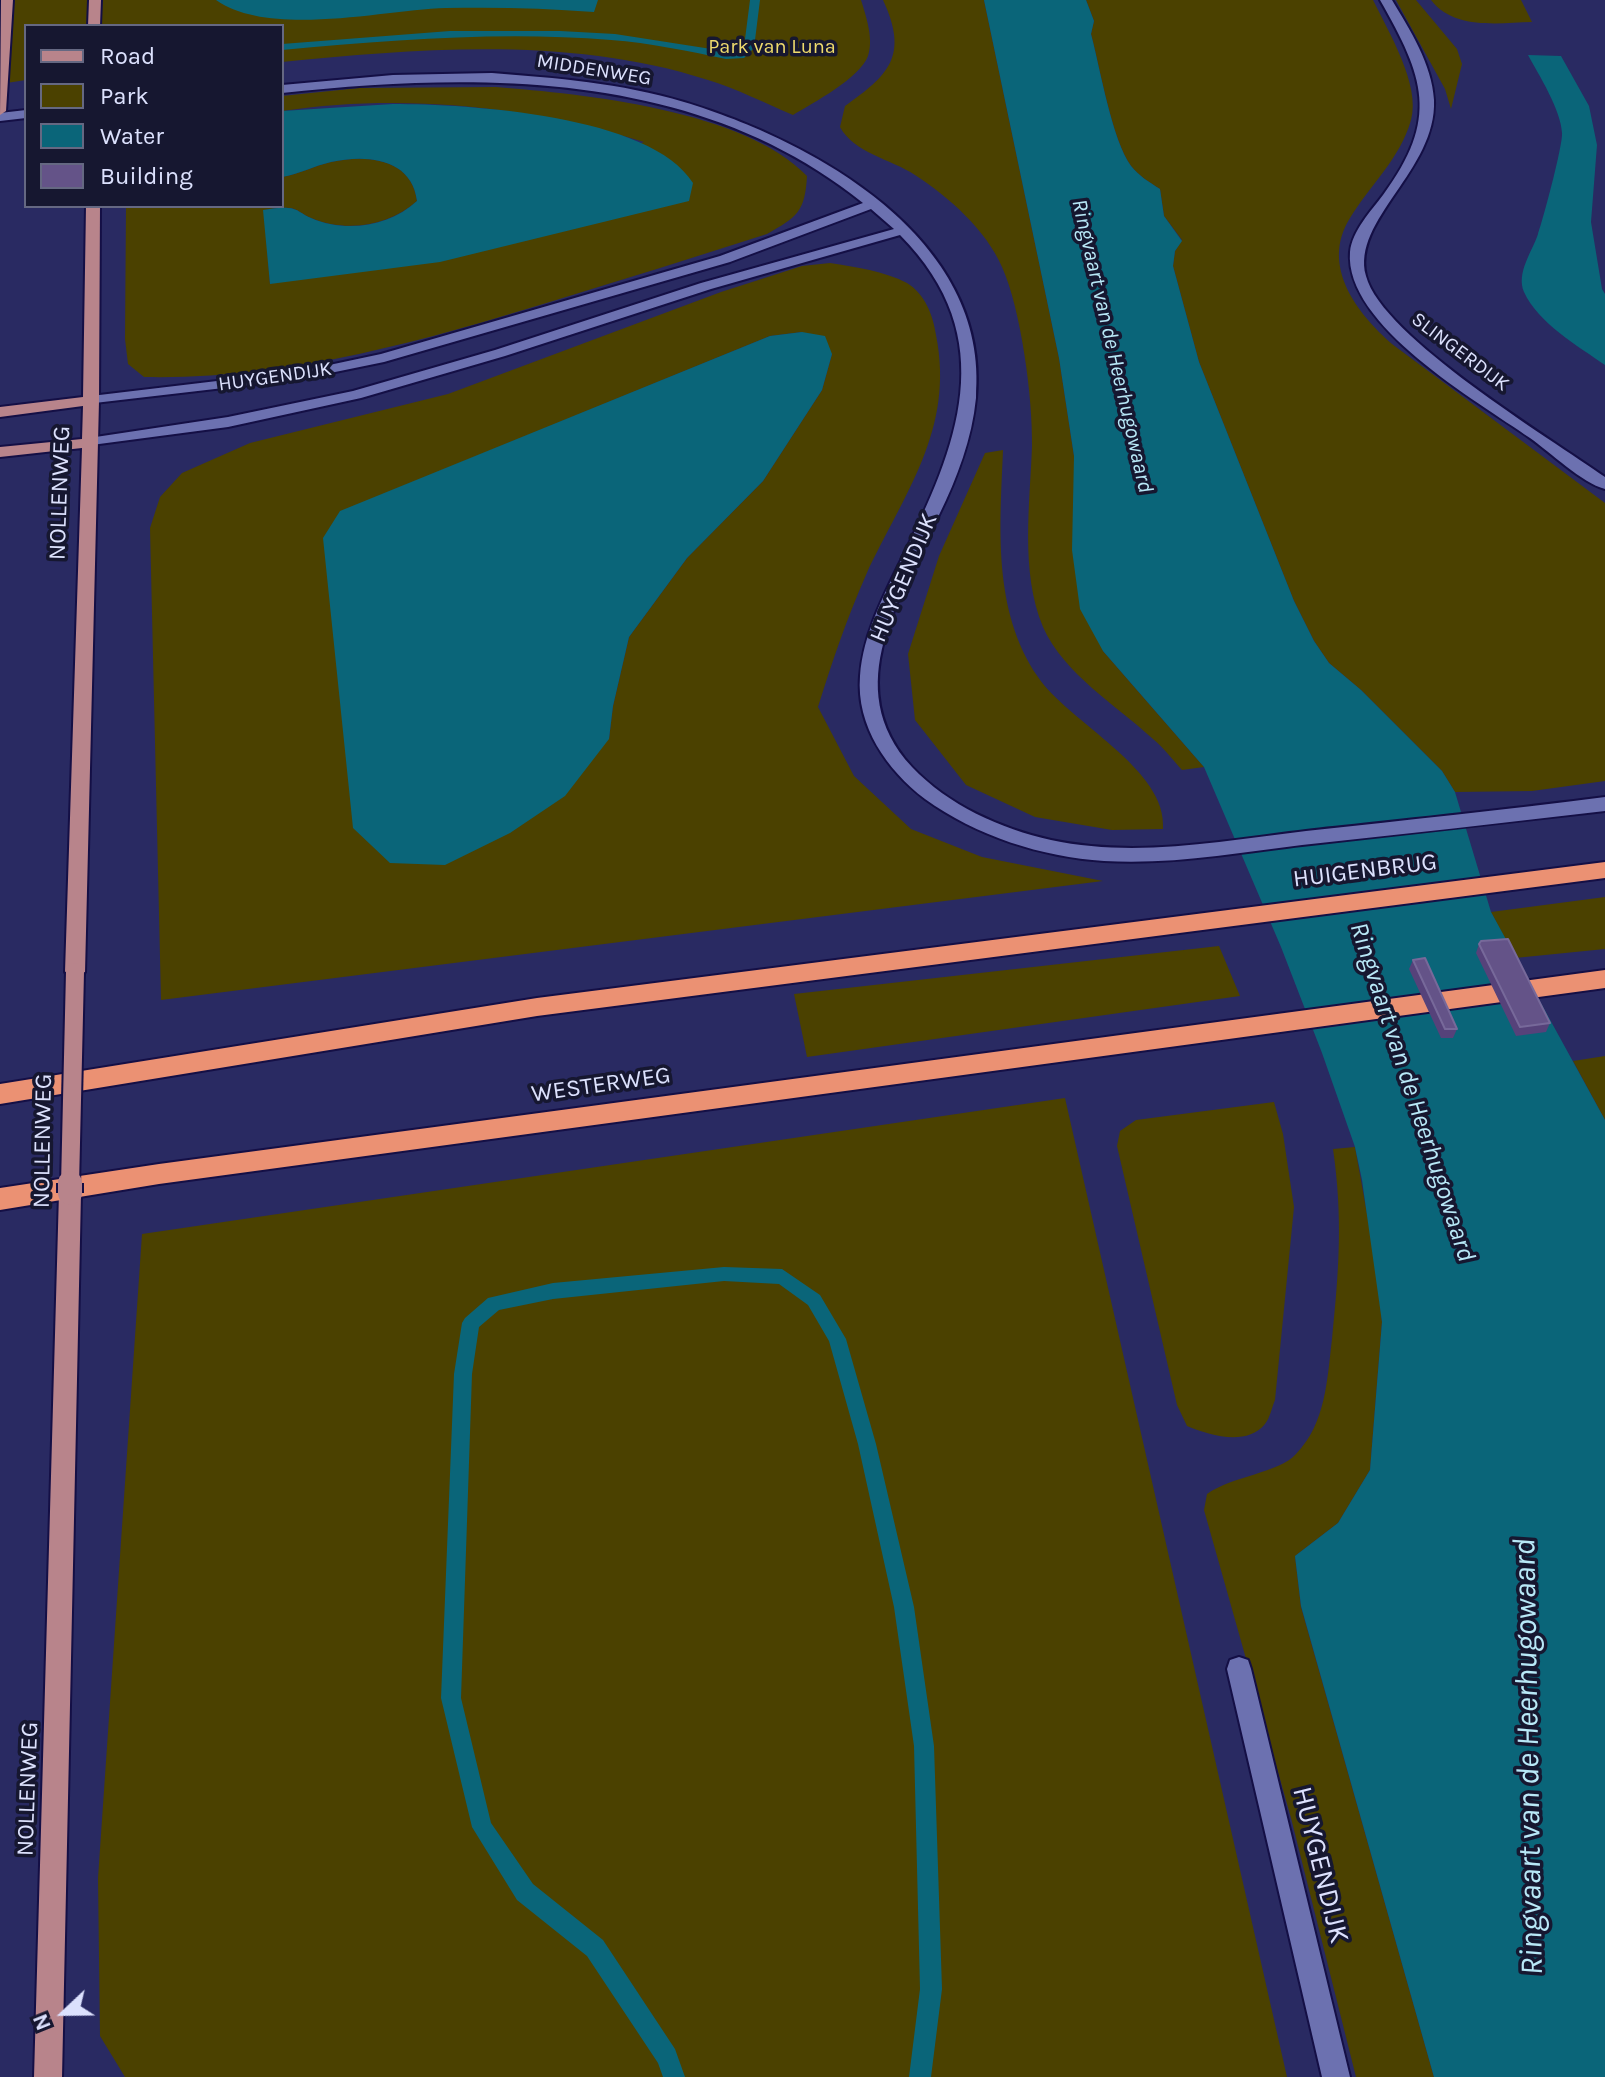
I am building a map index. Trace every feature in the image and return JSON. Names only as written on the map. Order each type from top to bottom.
[{"type":"highway","name":"HUIGENBRUG","points":[[0,1094],[537,1007],[1172,923],[1605,870]]},
{"type":"highway","name":"WESTERWEG","points":[[0,1199],[159,1174],[1605,979]]},
{"type":"main road","points":[[0,114],[7,0]]},
{"type":"main road","points":[[94,24],[95,0]]},
{"type":"main road","name":"NOLLENWEG","points":[[48,2077],[68,1360],[93,208]]},
{"type":"main road","points":[[0,412],[91,401]]},
{"type":"main road","points":[[0,452],[89,443]]},
{"type":"street","name":"SLINGERDIJK","points":[[1386,0],[1418,65],[1426,93],[1427,112],[1411,163],[1381,202],[1359,241],[1358,271],[1365,291],[1394,330],[1415,350],[1605,484]]},
{"type":"street","name":"MIDDENWEG","points":[[284,89],[383,79],[466,76],[550,82],[627,93],[682,105],[753,129],[809,156],[875,203]]},
{"type":"street","points":[[0,114],[24,114]]},
{"type":"street","name":"HUYGENDIJK","points":[[91,401],[301,375],[384,358],[725,259],[875,203],[904,230],[938,273],[957,307],[965,329],[969,395],[953,464],[881,621],[873,649],[868,692],[873,716],[883,739],[900,765],[925,790],[952,810],[980,824],[1057,849],[1087,853],[1120,855],[1196,850]]},
{"type":"street","name":"HUYGENDIJK","points":[[89,443],[228,422],[356,395],[500,353],[721,281],[904,230]]},
{"type":"street","name":"HUIGENBRUG","points":[[1196,850],[1605,804]]},
{"type":"street","name":"HUYGENDIJK","points":[[1239,1669],[1336,2077]]},
{"type":"green space","name":"Park van Luna","points":[[0,0],[861,0],[870,42],[868,56],[856,73],[793,115],[708,80],[657,66],[551,51],[442,50],[284,62],[284,24],[24,24],[24,80],[0,84]]},
{"type":"green space","points":[[883,0],[984,0],[1059,358],[1074,456],[1074,484],[1103,651],[1204,767],[1182,770],[1157,743],[1077,674],[1052,644],[1043,627],[1031,584],[1029,561],[1032,427],[1028,380],[1015,306],[1002,267],[976,227],[941,193],[905,169],[854,143],[840,127],[845,106],[873,84],[890,62],[894,36]]},
{"type":"green space","points":[[1086,0],[1373,0],[1401,58],[1413,106],[1400,147],[1350,218],[1342,236],[1339,254],[1341,271],[1355,303],[1392,344],[1605,503],[1605,781],[1532,791],[1455,792],[1442,771],[1361,690],[1329,663],[1314,641],[1294,601],[1199,362],[1173,266],[1175,251],[1182,240],[1164,216],[1160,189],[1131,166],[1118,139],[1091,34],[1094,21]]},
{"type":"green space","points":[[1396,0],[1416,0],[1457,49],[1462,64],[1451,109],[1445,89]]},
{"type":"green space","points":[[1431,0],[1521,0],[1532,22],[1477,23],[1452,16]]},
{"type":"green space","points":[[496,87],[661,109],[744,135],[779,154],[807,176],[804,198],[792,218],[767,234],[453,331],[352,356],[300,365],[197,376],[144,377],[128,364],[125,339],[126,208],[280,208],[264,210],[270,284],[644,142],[556,119],[465,106],[373,103],[284,111],[284,96],[359,88]]},
{"type":"green space","points":[[358,159],[385,162],[397,168],[413,187],[417,201],[394,216],[353,226],[324,223],[292,208],[284,208],[284,176],[325,164]]},
{"type":"green space","points":[[830,263],[889,275],[907,283],[923,299],[933,320],[940,369],[938,401],[922,460],[859,591],[818,707],[854,776],[911,829],[982,857],[1103,881],[161,1000],[150,528],[160,497],[182,473],[250,443],[448,394],[721,292],[802,266]],"holes":[[[802,332],[832,354],[822,390],[763,481],[687,558],[629,637],[613,706],[609,739],[340,512],[770,336]]]},
{"type":"green space","points":[[1003,450],[1002,567],[1013,624],[1023,651],[1052,694],[1114,747],[1150,786],[1160,807],[1163,829],[1112,830],[1035,817],[966,785],[915,720],[908,654],[939,556],[985,453]]},
{"type":"green space","points":[[1605,897],[1605,949],[1515,958],[1491,912]]},
{"type":"green space","points":[[1219,946],[1240,996],[807,1057],[794,994]]},
{"type":"green space","points":[[1605,1056],[1605,1120],[1573,1061]]},
{"type":"green space","points":[[1065,1098],[1287,2077],[125,2077],[100,2036],[98,1878],[142,1234]]},
{"type":"green space","points":[[1274,1102],[1283,1134],[1294,1207],[1275,1400],[1267,1422],[1257,1431],[1227,1437],[1187,1426],[1177,1405],[1117,1146],[1120,1131],[1136,1120]]},
{"type":"green space","points":[[1355,1147],[1376,1264],[1382,1322],[1370,1470],[1338,1523],[1295,1556],[1301,1607],[1434,2077],[1356,2077],[1291,1818],[1204,1510],[1207,1494],[1288,1460],[1314,1429],[1326,1385],[1337,1290],[1339,1221],[1333,1149]]},
{"type":"water","points":[[216,0],[598,0],[594,12],[446,8],[296,20],[266,18],[239,11]]},
{"type":"water","name":"Ringvaart van de Heerhugowaard","points":[[984,0],[1086,0],[1094,21],[1091,34],[1118,139],[1131,166],[1160,189],[1164,216],[1182,241],[1175,251],[1173,266],[1199,362],[1294,601],[1329,663],[1361,690],[1442,771],[1455,792],[1491,912],[1605,1120],[1605,2077],[1434,2077],[1301,1606],[1295,1556],[1338,1523],[1370,1470],[1382,1322],[1355,1147],[1281,947],[1204,767],[1103,651],[1080,609],[1072,550],[1074,456],[1059,358]]},
{"type":"water","points":[[1528,55],[1561,56],[1589,106],[1597,145],[1591,222],[1605,294],[1605,365],[1549,324],[1530,303],[1522,285],[1523,270],[1548,199],[1562,133],[1554,103]]},
{"type":"water","points":[[393,104],[466,107],[555,118],[599,128],[639,142],[671,160],[693,183],[689,201],[440,262],[270,284],[263,210],[291,208],[324,223],[352,226],[393,217],[417,201],[406,176],[385,162],[372,159],[331,162],[284,176],[284,111]]},
{"type":"water","points":[[802,332],[825,336],[832,354],[822,390],[763,481],[687,558],[629,637],[613,706],[609,739],[565,796],[510,833],[445,865],[390,863],[353,828],[323,538],[340,511],[770,336]]},
{"type":"building","points":[[1508,939],[1550,1023],[1520,1027],[1479,944],[1481,941]]},
{"type":"building","points":[[1425,958],[1457,1029],[1445,1029],[1413,960]]},
{"type":"waterway","points":[[284,47],[450,34],[560,34],[615,37],[740,56],[749,48],[755,0]]},
{"type":"waterway","points":[[674,2077],[667,2057],[595,1948],[525,1892],[482,1827],[451,1698],[463,1374],[471,1323],[494,1303],[553,1291],[724,1274],[782,1277],[814,1300],[837,1339],[867,1444],[904,1607],[924,1746],[931,1989],[920,2077]]}]
